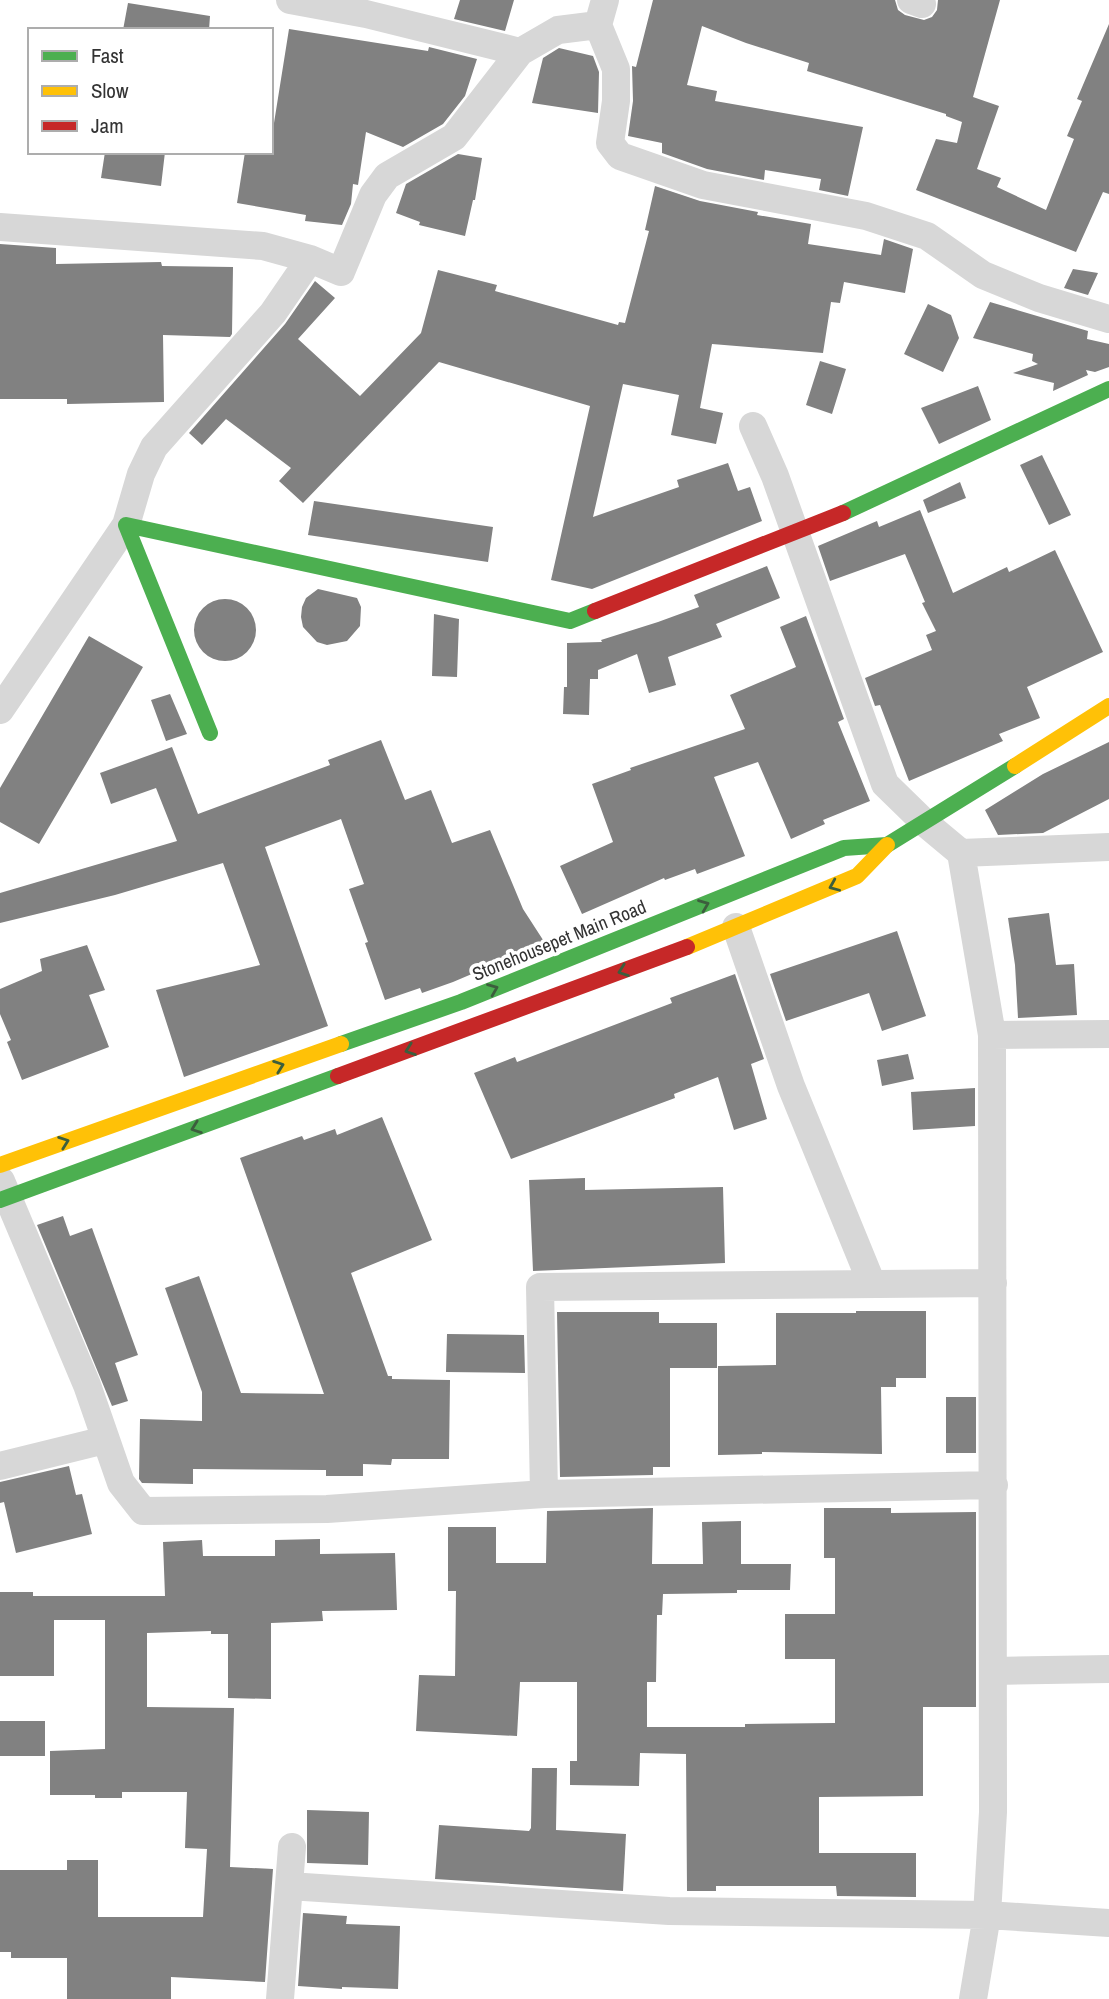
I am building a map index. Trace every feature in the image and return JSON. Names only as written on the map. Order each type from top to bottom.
[{"type":"main road","points":[[126,525],[570,621],[839,514],[1109,389]]},
{"type":"main road","points":[[126,525],[210,733]]},
{"type":"main road","name":"Stonehousepet Main Road","points":[[0,1165],[461,1002],[844,848],[887,845],[1109,706]]},
{"type":"main road","points":[[2,1193],[657,959],[857,876],[887,845]]},
{"type":"main road","points":[[644,929],[657,959]]},
{"type":"street","points":[[290,0],[366,14],[520,52]]},
{"type":"street","points":[[0,227],[263,246],[310,259],[341,272],[373,195],[387,176],[454,137],[520,52],[558,30],[601,13],[616,69],[616,101],[610,143],[620,156],[703,185],[866,216],[927,236],[983,275],[1039,298],[1109,319]]},
{"type":"street","points":[[0,710],[126,525],[141,474],[154,447],[273,313],[310,259]]},
{"type":"street","points":[[753,426],[775,476],[885,784],[961,853],[992,1035],[993,1812],[986,1915],[973,1999]]},
{"type":"street","points":[[961,853],[1109,847]]},
{"type":"street","points":[[736,927],[791,1086],[872,1284]]},
{"type":"street","points":[[992,1035],[1109,1034]]},
{"type":"street","points":[[2,1193],[88,1385],[121,1483],[143,1511],[327,1509],[544,1494],[994,1485]]},
{"type":"street","points":[[544,1494],[540,1287],[993,1283]]},
{"type":"street","points":[[0,1466],[105,1440]]},
{"type":"street","points":[[994,1671],[1109,1669]]},
{"type":"street","points":[[280,1999],[292,1847]]},
{"type":"street","points":[[289,1886],[669,1911],[986,1915],[1109,1923]]},
{"type":"building","points":[[460,0],[514,0],[505,31],[454,19]]},
{"type":"building","points":[[653,0],[895,0],[898,10],[905,15],[924,20],[932,17],[937,10],[938,0],[1000,0],[973,97],[999,106],[977,169],[1001,178],[997,187],[1046,210],[1074,139],[1067,136],[1082,101],[1077,99],[1109,24],[1109,194],[1103,192],[1076,252],[916,190],[936,139],[957,143],[962,122],[946,114],[807,71],[809,63],[702,26],[687,85],[717,91],[715,101],[863,127],[848,196],[819,190],[821,179],[765,170],[764,180],[707,169],[662,153],[662,143],[628,136],[633,101],[632,66],[636,67]]},
{"type":"building","points":[[128,3],[210,16],[209,28],[123,28]]},
{"type":"building","points":[[289,29],[428,51],[429,47],[477,59],[465,96],[443,124],[403,147],[366,132],[358,185],[353,184],[351,204],[342,225],[305,221],[306,215],[237,203],[245,154],[273,154],[274,123]]},
{"type":"building","points":[[559,48],[593,56],[599,72],[598,113],[532,103],[543,58]]},
{"type":"building","points":[[105,154],[165,154],[161,186],[101,178]]},
{"type":"building","points":[[458,154],[482,158],[475,200],[465,236],[419,225],[420,222],[396,213],[406,184]]},
{"type":"building","points":[[655,186],[700,201],[758,212],[757,215],[811,224],[808,244],[881,255],[884,239],[913,249],[905,293],[844,282],[840,303],[831,302],[823,353],[712,344],[700,408],[723,413],[716,444],[671,435],[679,395],[623,384],[593,517],[679,487],[677,480],[728,463],[738,491],[750,487],[762,521],[592,589],[551,580],[590,406],[439,362],[303,503],[279,481],[291,468],[226,419],[202,445],[189,433],[285,324],[315,281],[335,298],[298,339],[360,396],[421,333],[438,270],[497,285],[495,291],[618,325],[619,322],[625,323],[649,231],[645,230]]},
{"type":"building","points":[[0,244],[56,248],[56,264],[161,262],[162,266],[233,267],[232,334],[230,337],[163,335],[164,402],[67,404],[67,399],[0,399]]},
{"type":"building","points":[[1073,269],[1098,273],[1088,295],[1064,288]]},
{"type":"building","points":[[990,302],[1088,331],[1087,339],[1109,344],[1109,367],[1095,372],[1086,370],[1088,375],[1053,391],[1054,383],[1013,373],[1038,364],[1032,361],[1033,354],[973,338]]},
{"type":"building","points":[[928,304],[951,315],[959,338],[943,372],[904,354]]},
{"type":"building","points":[[820,361],[846,369],[832,414],[806,405]]},
{"type":"building","points":[[978,386],[991,420],[939,444],[921,408]]},
{"type":"building","points":[[1042,455],[1071,515],[1049,525],[1020,465]]},
{"type":"building","points":[[960,482],[966,498],[928,513],[923,500]]},
{"type":"building","points":[[314,501],[493,527],[488,562],[308,535]]},
{"type":"building","points":[[920,510],[953,593],[1007,567],[1009,572],[1055,550],[1103,652],[1027,687],[1040,718],[999,734],[1003,741],[909,781],[880,705],[875,706],[865,678],[932,650],[926,635],[936,631],[922,603],[925,602],[905,554],[830,581],[818,546],[877,521],[879,527]]},
{"type":"building","points":[[767,566],[780,598],[716,624],[722,637],[668,657],[676,685],[649,693],[637,654],[598,670],[598,679],[590,679],[589,715],[563,714],[564,687],[567,687],[567,643],[602,642],[601,640],[699,607],[694,595]]},
{"type":"building","points":[[318,589],[357,598],[361,607],[360,626],[347,641],[327,645],[317,642],[303,627],[302,607],[306,598]]},
{"type":"building","points":[[225,599],[247,608],[256,630],[247,652],[225,661],[203,652],[194,630],[203,608]]},
{"type":"building","points":[[434,614],[459,619],[457,677],[432,676]]},
{"type":"building","points":[[806,616],[844,719],[838,722],[870,801],[823,820],[825,824],[791,839],[758,762],[714,777],[745,856],[697,874],[695,869],[665,880],[664,878],[582,914],[560,866],[613,842],[592,784],[631,770],[630,768],[745,729],[730,695],[796,667],[780,627]]},
{"type":"building","points":[[89,636],[143,667],[39,844],[0,822],[0,788]]},
{"type":"building","points":[[170,694],[187,734],[166,741],[151,700]]},
{"type":"building","points":[[381,740],[405,800],[431,790],[452,843],[490,830],[523,909],[545,943],[453,982],[422,993],[420,988],[385,1000],[349,889],[364,884],[341,819],[265,847],[328,1026],[184,1077],[156,990],[260,965],[223,863],[115,895],[0,923],[0,893],[177,841],[156,788],[111,804],[100,773],[172,747],[198,814],[330,765],[328,760]]},
{"type":"building","points":[[1109,742],[1109,799],[1043,833],[998,835],[985,810],[1043,774]]},
{"type":"building","points":[[1049,913],[1056,965],[1074,964],[1077,1015],[1018,1018],[1015,965],[1008,918]]},
{"type":"building","points":[[897,931],[926,1016],[882,1031],[869,993],[786,1021],[770,974]]},
{"type":"building","points":[[87,945],[105,990],[89,995],[109,1047],[22,1080],[7,1042],[11,1040],[0,1014],[0,989],[42,971],[40,959]]},
{"type":"building","points":[[735,974],[764,1059],[751,1064],[767,1119],[734,1130],[718,1077],[674,1094],[675,1098],[511,1159],[474,1073],[515,1057],[517,1062],[672,1003],[670,998]]},
{"type":"building","points":[[908,1054],[914,1079],[882,1086],[877,1060]]},
{"type":"building","points":[[975,1088],[975,1126],[913,1130],[911,1092]]},
{"type":"building","points":[[382,1117],[432,1240],[351,1273],[388,1376],[392,1376],[392,1379],[450,1380],[449,1459],[392,1459],[391,1465],[363,1464],[363,1476],[326,1476],[326,1470],[193,1469],[193,1484],[142,1483],[139,1479],[140,1419],[202,1421],[202,1392],[165,1288],[199,1276],[241,1393],[324,1394],[240,1158],[302,1136],[304,1140],[335,1129],[337,1135]]},
{"type":"building","points":[[585,1178],[585,1190],[723,1187],[725,1263],[533,1271],[529,1180]]},
{"type":"building","points":[[63,1216],[70,1236],[92,1228],[138,1355],[115,1363],[128,1401],[112,1406],[37,1225]]},
{"type":"building","points":[[926,1311],[926,1378],[896,1378],[896,1387],[881,1387],[882,1454],[762,1452],[718,1455],[718,1366],[776,1365],[776,1313]]},
{"type":"building","points":[[557,1312],[659,1312],[659,1323],[717,1323],[717,1368],[670,1368],[670,1467],[653,1467],[653,1475],[560,1477]]},
{"type":"building","points":[[447,1334],[524,1335],[525,1373],[446,1372]]},
{"type":"building","points":[[946,1397],[976,1397],[976,1453],[946,1453]]},
{"type":"building","points":[[69,1466],[76,1495],[82,1494],[92,1534],[16,1553],[4,1502],[0,1503],[0,1482]]},
{"type":"building","points":[[653,1508],[652,1564],[703,1564],[702,1522],[741,1521],[741,1564],[791,1564],[790,1590],[663,1594],[662,1615],[657,1615],[656,1682],[647,1682],[647,1727],[835,1723],[835,1659],[785,1659],[785,1614],[835,1614],[835,1558],[824,1558],[824,1508],[891,1508],[891,1513],[976,1512],[976,1707],[923,1707],[923,1796],[819,1797],[819,1853],[916,1853],[916,1897],[837,1896],[836,1886],[716,1886],[716,1891],[687,1891],[686,1754],[640,1753],[639,1786],[570,1785],[570,1761],[577,1761],[577,1682],[520,1682],[517,1736],[416,1731],[419,1675],[455,1676],[456,1591],[448,1591],[448,1527],[496,1527],[496,1563],[546,1563],[547,1511]]},
{"type":"building","points":[[320,1539],[320,1554],[395,1553],[397,1610],[322,1611],[323,1621],[271,1623],[271,1699],[228,1698],[228,1634],[211,1634],[211,1631],[147,1633],[147,1707],[234,1708],[230,1867],[273,1869],[265,1982],[171,1977],[171,1999],[67,1999],[67,1958],[11,1958],[11,1952],[0,1952],[0,1870],[67,1870],[67,1860],[98,1860],[98,1917],[203,1917],[207,1849],[185,1848],[187,1792],[122,1792],[122,1798],[50,1795],[50,1751],[105,1749],[105,1620],[54,1620],[54,1676],[0,1676],[0,1592],[33,1592],[33,1596],[165,1596],[163,1542],[202,1540],[203,1556],[275,1556],[275,1540]]},
{"type":"building","points":[[0,1721],[45,1721],[45,1756],[0,1756]]},
{"type":"building","points":[[532,1768],[557,1768],[556,1830],[626,1834],[623,1891],[435,1879],[439,1825],[529,1831]]},
{"type":"building","points":[[307,1810],[369,1812],[368,1865],[307,1863]]},
{"type":"building","points":[[303,1913],[347,1916],[346,1924],[400,1926],[398,1989],[298,1986]]},
{"type":"traffic: fast","points":[[843,513],[1109,389]]},
{"type":"traffic: fast","points":[[210,733],[126,525],[570,621],[595,611]]},
{"type":"traffic: fast","points":[[341,1044],[461,1002],[844,848],[887,845],[1015,766]]},
{"type":"traffic: fast","points":[[0,1200],[338,1076]]},
{"type":"traffic: slow","points":[[1015,766],[1109,706]]},
{"type":"traffic: slow","points":[[687,947],[857,876],[887,845]]},
{"type":"traffic: slow","points":[[0,1165],[341,1044]]},
{"type":"traffic: jam","points":[[595,611],[843,513]]},
{"type":"traffic: jam","points":[[338,1076],[687,947]]}]
